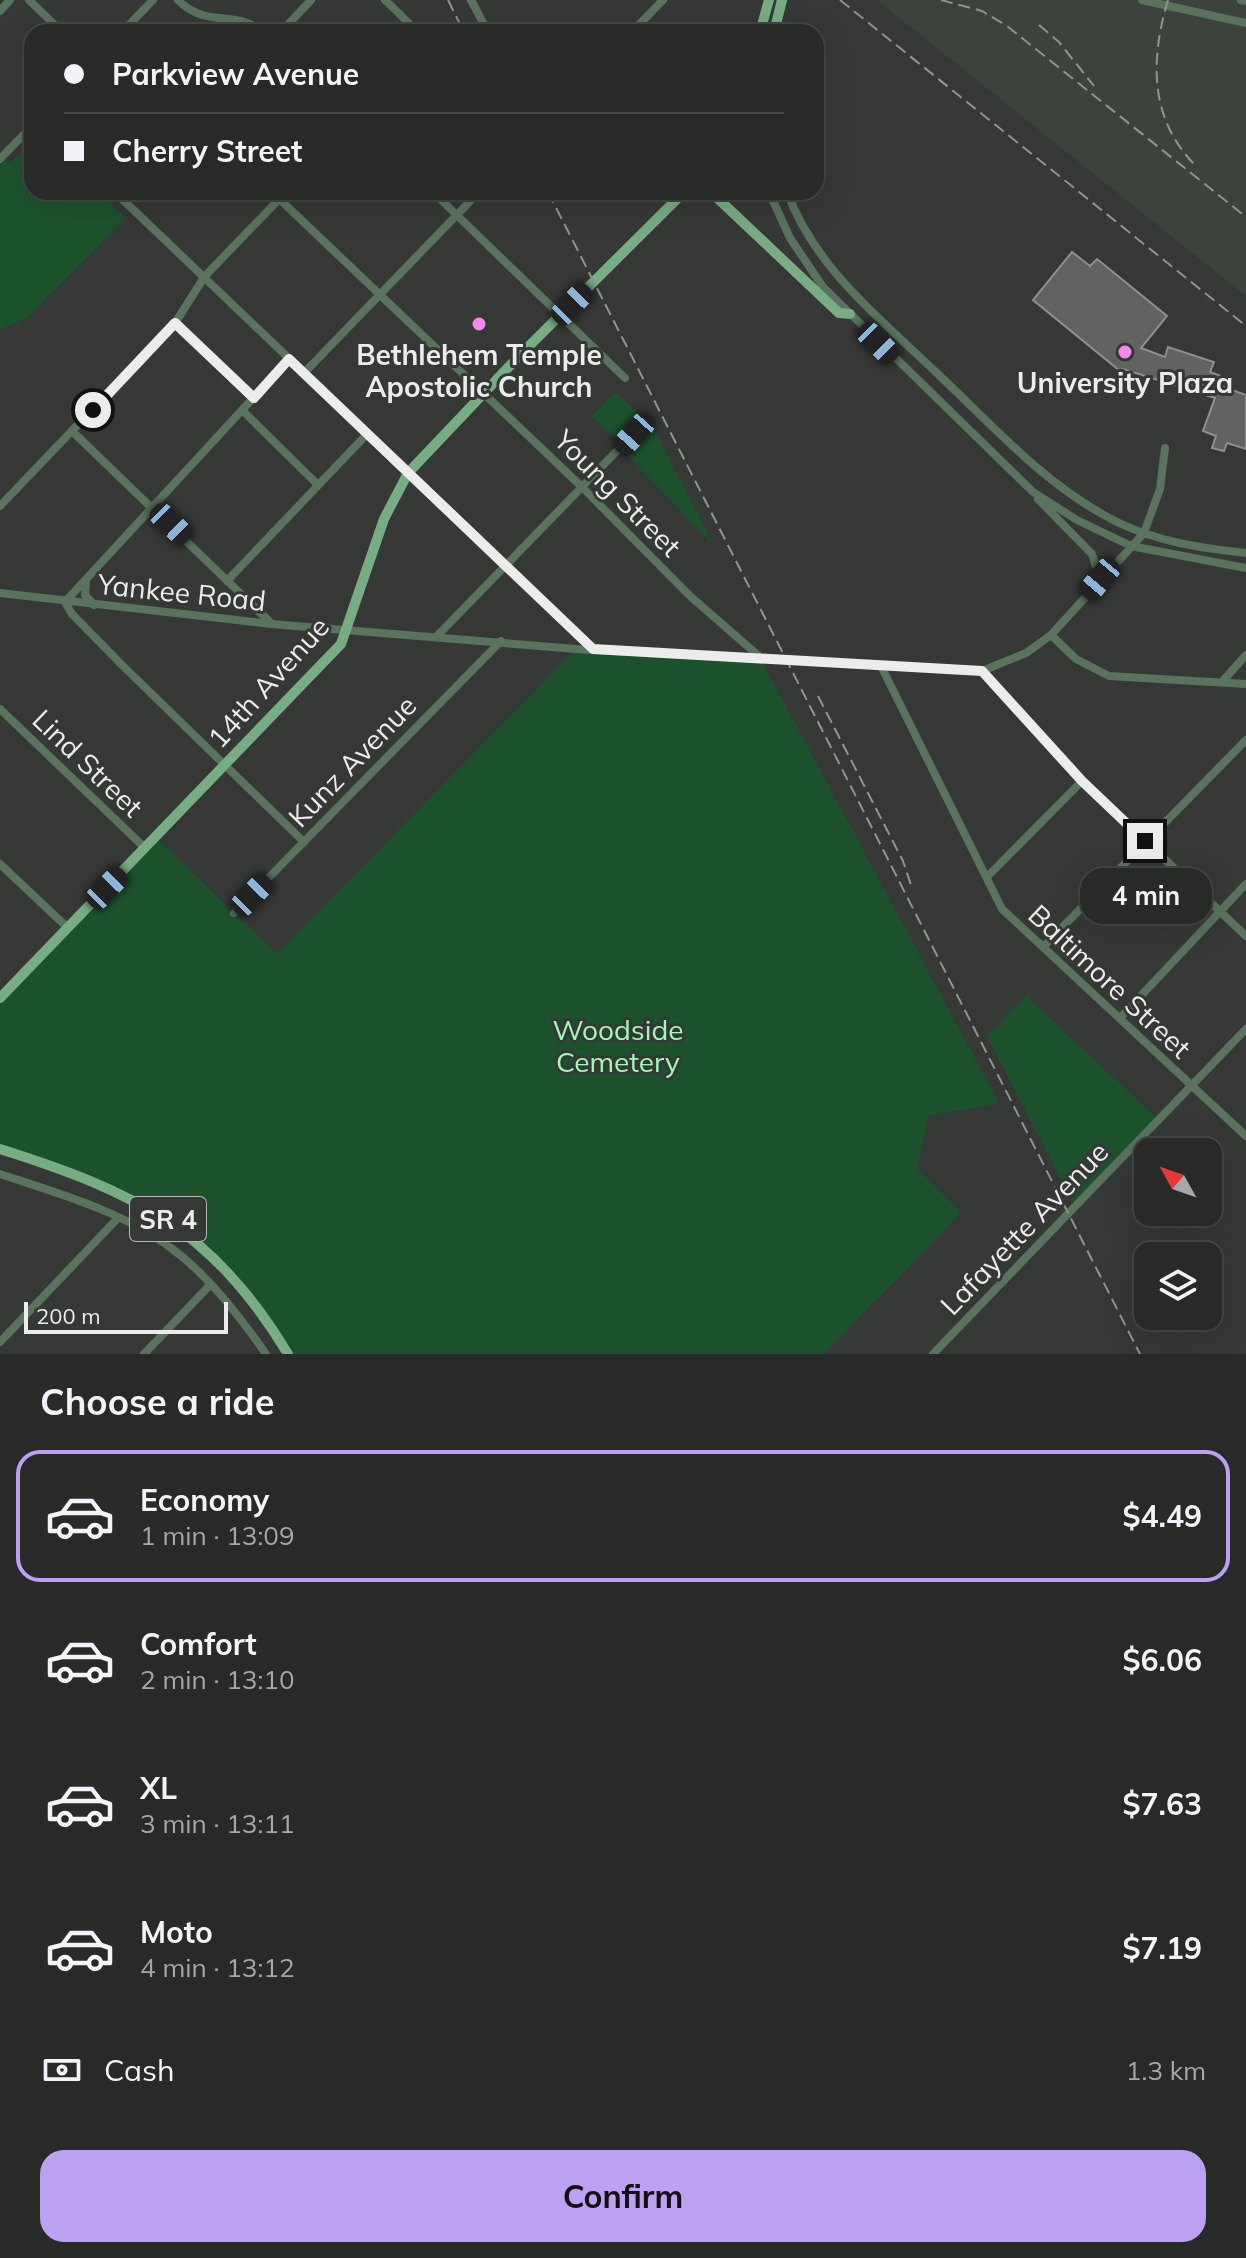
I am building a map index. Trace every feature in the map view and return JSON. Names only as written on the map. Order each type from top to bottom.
[{"type":"main road","points":[[762,24],[769,0]]},
{"type":"main road","points":[[776,24],[782,0]]},
{"type":"main road","points":[[670,206],[672,200]]},
{"type":"main road","name":"14th Avenue","points":[[0,998],[306,684],[341,644],[349,629],[384,519],[408,473],[483,393],[676,200]]},
{"type":"main road","points":[[719,200],[839,313],[850,314]]},
{"type":"main road","name":"SR 4","points":[[0,1149],[120,1192],[179,1226],[236,1281],[288,1354]]},
{"type":"street","points":[[0,11],[10,0]]},
{"type":"street","points":[[29,0],[54,24]]},
{"type":"street","points":[[130,24],[153,0]]},
{"type":"street","points":[[178,0],[197,15],[250,24]]},
{"type":"street","points":[[288,24],[311,0]]},
{"type":"street","points":[[385,0],[410,24]]},
{"type":"street","points":[[471,0],[484,24]]},
{"type":"street","points":[[640,24],[663,0]]},
{"type":"street","points":[[1142,0],[1246,23]]},
{"type":"street","points":[[0,159],[24,134]]},
{"type":"street","points":[[128,200],[289,359],[593,649]]},
{"type":"street","points":[[0,506],[175,323],[205,276],[274,200]]},
{"type":"street","name":"Young Street","points":[[285,200],[582,487],[690,596],[760,658]]},
{"type":"street","points":[[441,200],[625,378]]},
{"type":"street","points":[[304,373],[472,200]]},
{"type":"street","points":[[773,200],[799,254],[850,314],[1033,492],[1092,554],[1100,579]]},
{"type":"street","points":[[790,200],[802,227],[835,273],[1032,464],[1086,505],[1144,533],[1196,547],[1246,553]]},
{"type":"street","points":[[175,323],[254,398]]},
{"type":"street","points":[[289,359],[65,602],[81,623],[304,842]]},
{"type":"street","points":[[242,410],[318,485]]},
{"type":"street","points":[[438,635],[647,420]]},
{"type":"street","points":[[73,432],[271,624]]},
{"type":"street","points":[[227,581],[368,433]]},
{"type":"street","points":[[1165,448],[1160,489],[1144,533],[1051,635],[1026,653],[982,671],[1082,781],[1246,936]]},
{"type":"street","points":[[1033,492],[1077,520],[1131,546],[1246,568]]},
{"type":"street","points":[[81,623],[85,610],[94,605],[85,595],[86,580]]},
{"type":"street","name":"Yankee Road","points":[[0,593],[271,624],[593,649],[882,668],[982,671]]},
{"type":"street","points":[[1051,635],[1076,659],[1109,676],[1246,684]]},
{"type":"street","name":"Kunz Avenue","points":[[234,913],[501,641]]},
{"type":"street","points":[[1222,682],[1246,655]]},
{"type":"street","name":"Baltimore Street","points":[[882,668],[1002,909],[1246,1136]]},
{"type":"street","name":"Lind Street","points":[[0,709],[145,848]]},
{"type":"street","points":[[1043,947],[1245,743]]},
{"type":"street","points":[[987,877],[1082,781]]},
{"type":"street","points":[[1,868],[68,928]]},
{"type":"street","points":[[1121,1017],[1246,884]]},
{"type":"street","name":"Lafayette Avenue","points":[[933,1354],[1246,1029]]},
{"type":"street","points":[[0,1185],[4,1176],[67,1196],[172,1248],[242,1320],[266,1354]]},
{"type":"street","points":[[0,1342],[117,1219]]},
{"type":"street","points":[[144,1354],[209,1286]]},
{"type":"shaded area","points":[[877,0],[1246,0],[1246,296]]},
{"type":"green space","points":[[24,151],[24,200],[108,200],[125,218],[27,318],[0,329],[0,156],[9,163]]},
{"type":"green space","points":[[615,392],[642,417],[619,441],[592,416]]},
{"type":"green space","points":[[647,420],[654,428],[714,546],[621,448]]},
{"type":"green space","name":"Woodside Cemetery","points":[[576,649],[760,658],[999,1103],[928,1116],[917,1169],[961,1213],[824,1354],[288,1354],[236,1281],[149,1207],[0,1149],[0,998],[156,838],[277,954]]},
{"type":"green space","points":[[1029,993],[1029,999],[1159,1120],[1141,1138],[1134,1138],[1134,1146],[1075,1206],[987,1036]]},
{"type":"building","name":"University Plaza","points":[[1072,252],[1090,266],[1097,259],[1167,316],[1141,348],[1165,357],[1168,347],[1214,362],[1210,372],[1224,377],[1221,386],[1246,395],[1246,449],[1227,443],[1224,451],[1212,448],[1216,436],[1203,431],[1215,398],[1123,369],[1120,371],[1033,300]]},
{"type":"railway","points":[[448,0],[460,24]]},
{"type":"railway","points":[[840,0],[1246,326]]},
{"type":"railway","points":[[941,0],[982,11],[1007,26],[1246,217]]},
{"type":"railway","points":[[1168,0],[1158,45],[1158,88],[1170,130],[1197,167]]},
{"type":"railway","points":[[1039,25],[1059,42],[1094,86]]},
{"type":"railway","points":[[552,200],[1140,1354]]},
{"type":"railway","points":[[818,696],[903,861],[911,885]]},
{"type":"place","name":"Bethlehem Temple Apostolic Church","points":[[479,324]]},
{"type":"place","name":"University Plaza","points":[[1125,352]]},
{"type":"route","points":[[93,410],[175,323],[254,398],[289,359],[593,649],[882,668],[982,671],[1053,751],[1145,841]]}]
